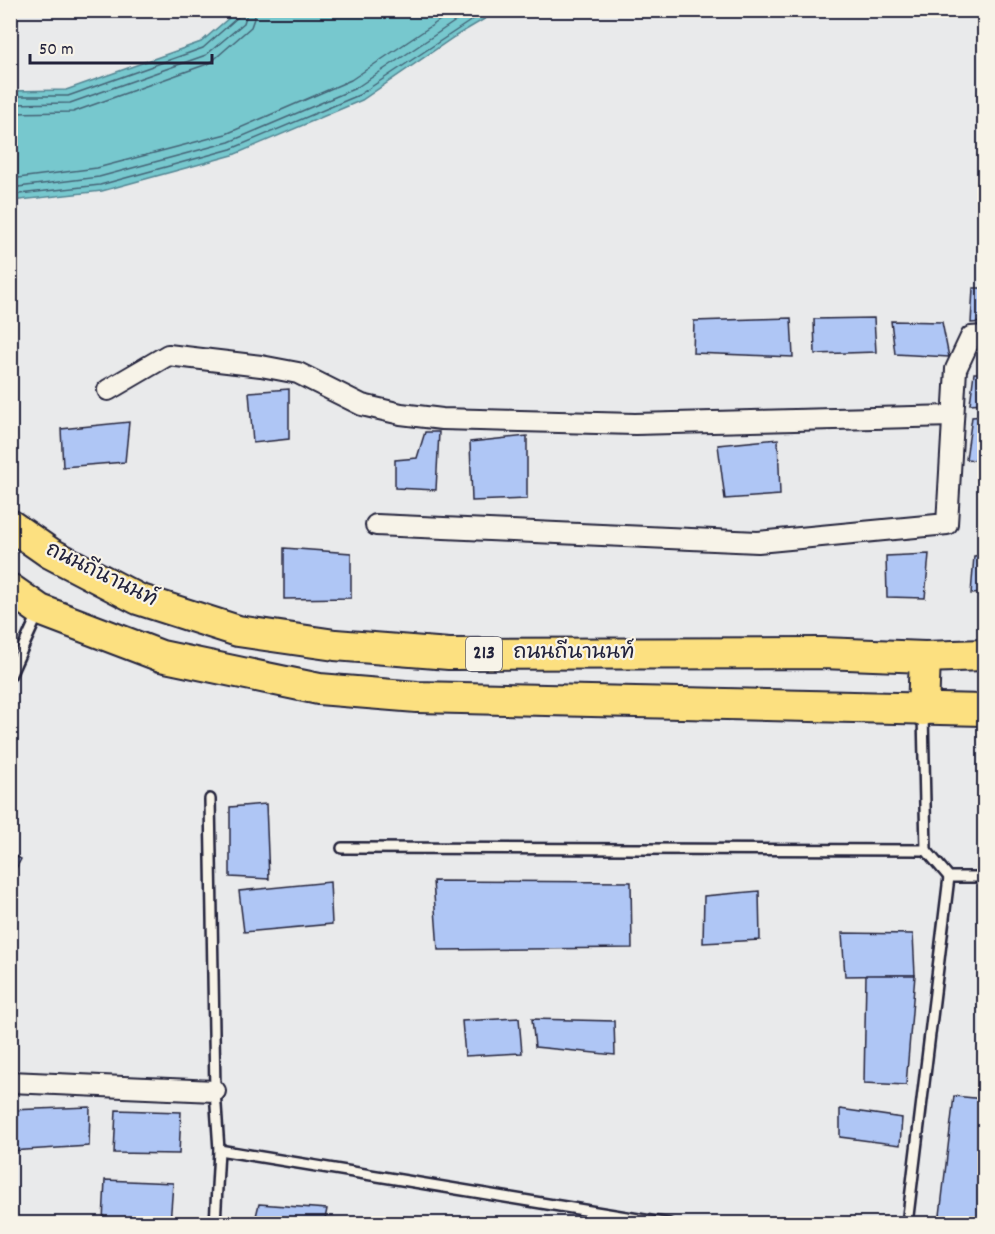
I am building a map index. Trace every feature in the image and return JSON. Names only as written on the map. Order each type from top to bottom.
[{"type":"main road","name":"ถนนถีนานนท์","points":[[10,525],[50,553],[138,599],[238,631],[303,640],[449,654],[822,653],[925,657],[984,655]]},
{"type":"main road","name":"213","points":[[10,589],[40,610],[161,656],[319,690],[417,697],[984,710]]},
{"type":"main road","points":[[923,710],[925,657]]},
{"type":"street","points":[[376,525],[758,542],[947,524],[956,369],[971,337],[984,336]]},
{"type":"street","points":[[108,390],[168,356],[261,366],[298,373],[362,405],[401,414],[441,418],[635,424],[953,416]]},
{"type":"street","points":[[10,1082],[215,1090]]},
{"type":"lane","points":[[10,676],[40,610]]},
{"type":"lane","points":[[907,1224],[949,877],[926,850],[923,710]]},
{"type":"lane","points":[[210,799],[215,1090],[219,1150],[215,1224]]},
{"type":"lane","points":[[342,848],[926,850]]},
{"type":"lane","points":[[949,877],[984,877]]},
{"type":"lane","points":[[219,1150],[669,1224]]},
{"type":"water","points":[[237,11],[498,11],[454,37],[362,100],[233,155],[102,191],[11,201],[11,91],[66,90],[201,42]]},
{"type":"building","points":[[973,288],[984,288],[984,322],[971,323]]},
{"type":"building","points":[[791,318],[793,357],[693,353],[694,321]]},
{"type":"building","points":[[874,318],[876,352],[815,354],[814,319]]},
{"type":"building","points":[[891,321],[942,322],[949,357],[895,354]]},
{"type":"building","points":[[974,373],[984,373],[984,403],[970,404]]},
{"type":"building","points":[[289,389],[289,439],[253,443],[249,392]]},
{"type":"building","points":[[984,416],[984,461],[966,459],[972,417]]},
{"type":"building","points":[[129,422],[125,462],[63,467],[61,429]]},
{"type":"building","points":[[425,432],[439,432],[436,490],[395,488],[395,460],[417,458]]},
{"type":"building","points":[[527,436],[527,499],[472,501],[470,442]]},
{"type":"building","points":[[778,439],[780,495],[725,499],[718,445]]},
{"type":"building","points":[[284,548],[351,553],[351,598],[284,599]]},
{"type":"building","points":[[929,554],[925,598],[887,597],[886,556]]},
{"type":"building","points":[[984,555],[984,593],[971,594],[974,556]]},
{"type":"building","points":[[266,804],[269,879],[230,877],[230,807]]},
{"type":"building","points":[[10,853],[21,859],[10,880]]},
{"type":"building","points":[[433,881],[631,882],[632,948],[438,950]]},
{"type":"building","points":[[330,882],[332,924],[244,932],[239,891]]},
{"type":"building","points":[[759,891],[760,940],[703,943],[704,896]]},
{"type":"building","points":[[842,933],[913,934],[915,975],[845,976]]},
{"type":"building","points":[[866,975],[915,975],[906,1085],[864,1083]]},
{"type":"building","points":[[519,1018],[522,1053],[465,1056],[462,1021]]},
{"type":"building","points":[[532,1019],[614,1021],[615,1055],[535,1047]]},
{"type":"building","points":[[954,1096],[984,1099],[984,1199],[981,1224],[939,1224]]},
{"type":"building","points":[[90,1107],[89,1146],[10,1151],[10,1110]]},
{"type":"building","points":[[840,1109],[902,1118],[900,1145],[840,1137]]},
{"type":"building","points":[[116,1110],[181,1112],[179,1154],[114,1153]]},
{"type":"building","points":[[105,1180],[173,1183],[170,1224],[103,1221]]},
{"type":"building","points":[[259,1204],[327,1209],[324,1224],[254,1224]]}]
